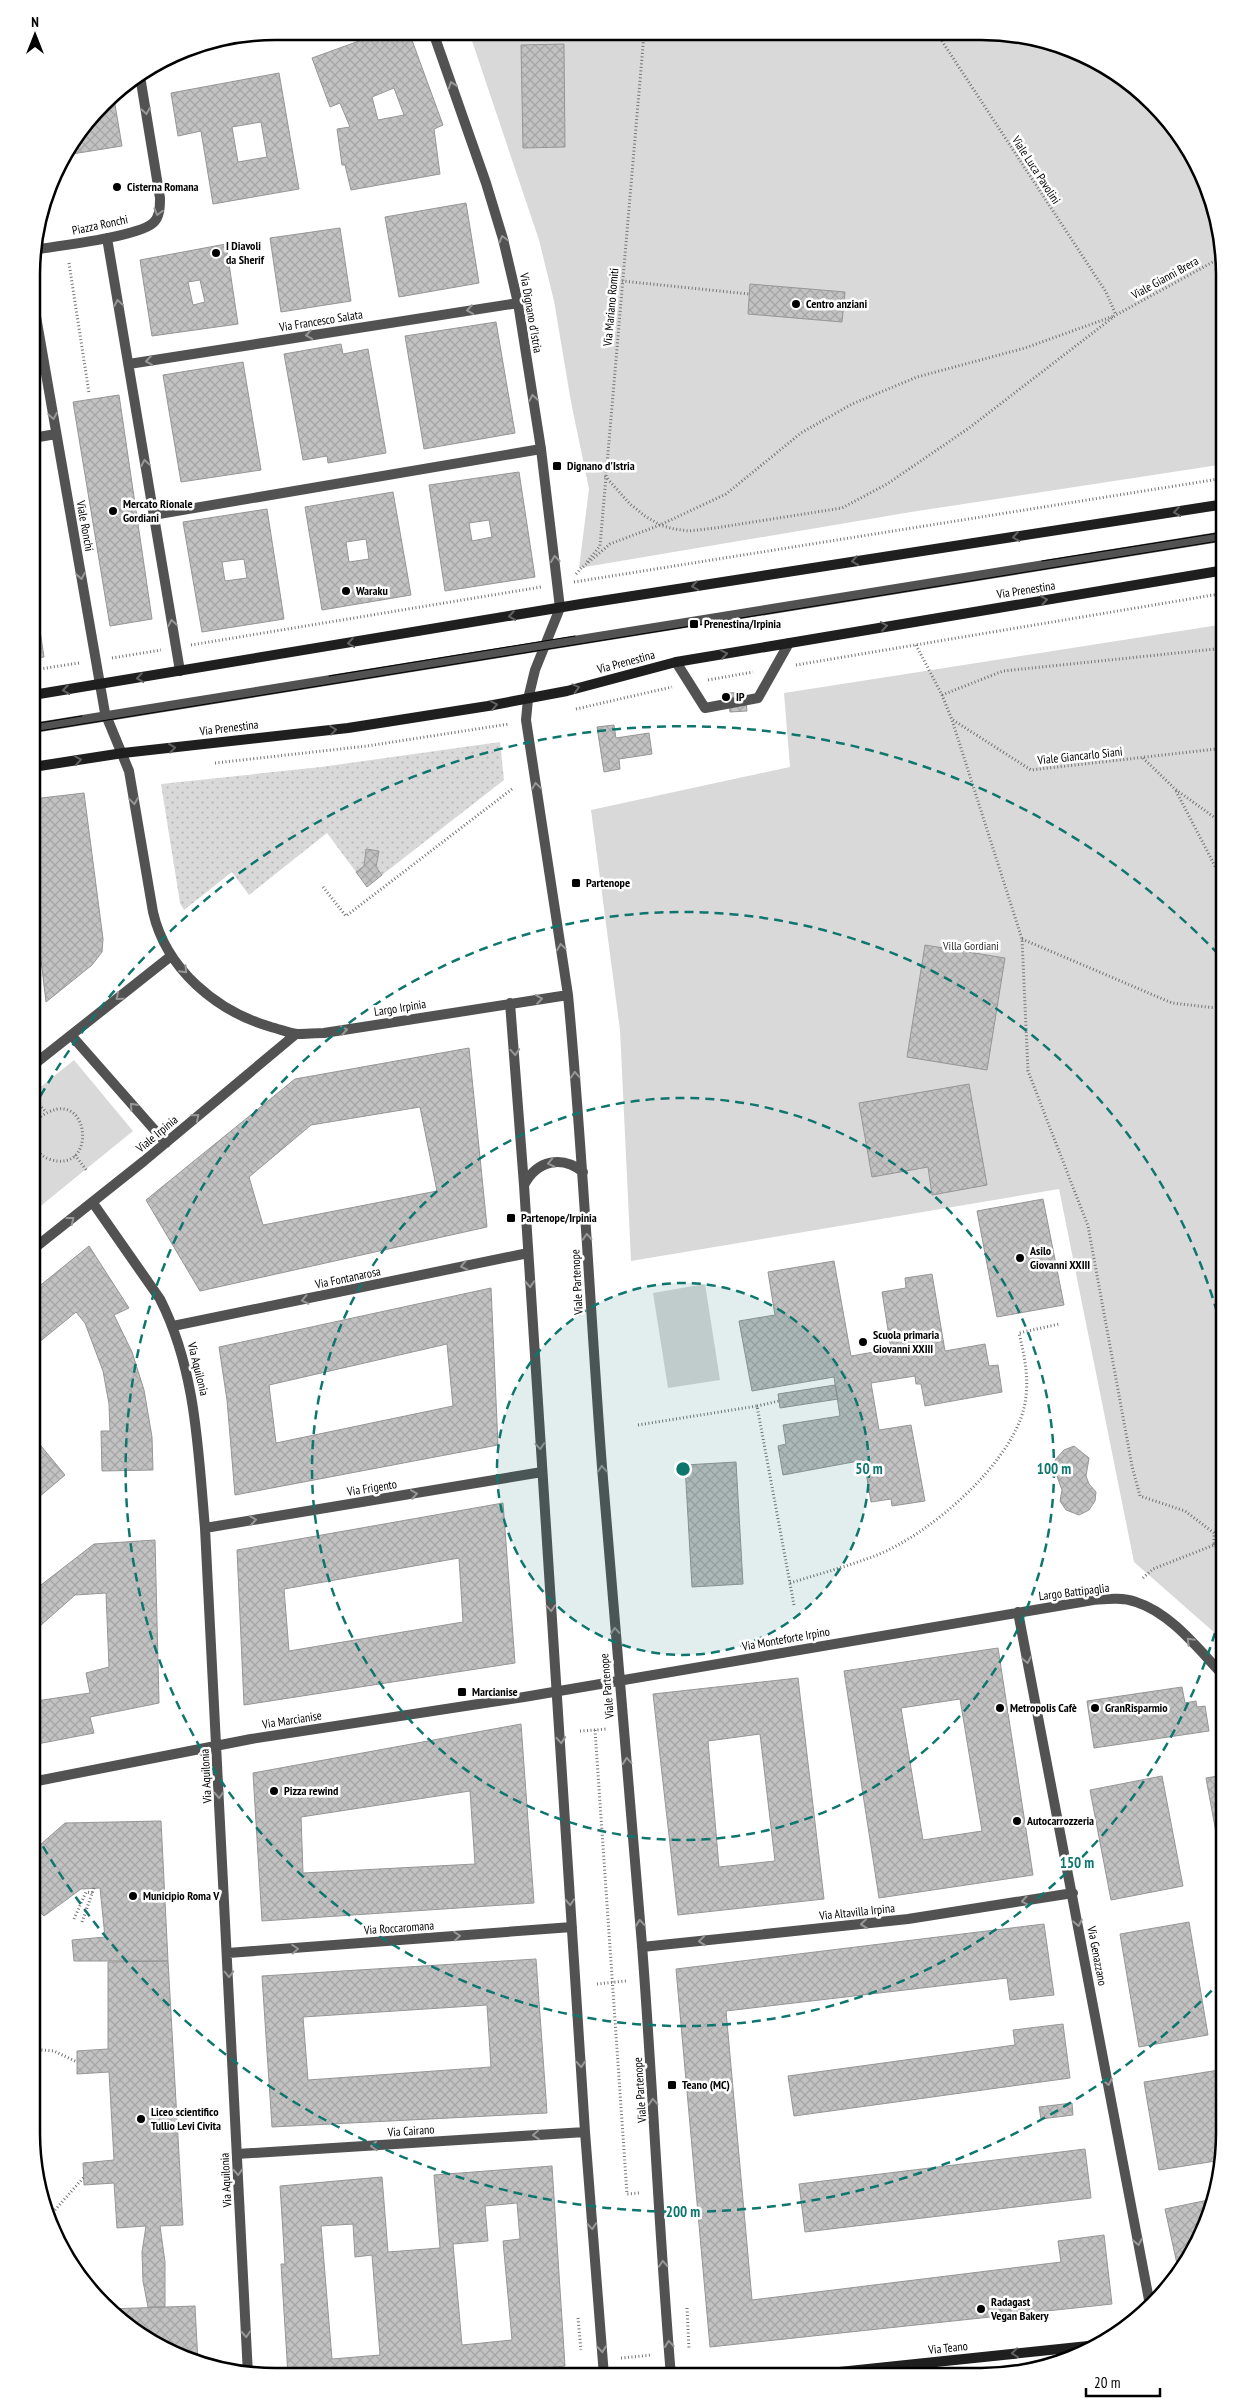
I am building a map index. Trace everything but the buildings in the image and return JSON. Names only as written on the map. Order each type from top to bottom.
[{"type":"main road","points":[[40,694],[560,608],[1216,505]]},
{"type":"main road","name":"Via Prenestina","points":[[40,766],[123,754],[348,728],[528,699],[676,662],[1216,571]]},
{"type":"main road","name":"Via Teano","points":[[895,2368],[1077,2347]]},
{"type":"street","name":"Via Dignano d'Istria","points":[[436,40],[486,183],[503,239],[518,303],[541,450],[560,608]]},
{"type":"street","name":"Piazza Ronchi","points":[[42,249],[107,238],[145,228],[154,223],[158,217],[160,198],[141,83]]},
{"type":"street","points":[[107,238],[180,671]]},
{"type":"street","name":"Via Francesco Salata","points":[[129,364],[518,303]]},
{"type":"street","name":"Viale Ronchi","points":[[40,340],[99,685],[107,716],[123,754]]},
{"type":"street","points":[[40,437],[56,434]]},
{"type":"street","points":[[153,515],[541,450]]},
{"type":"street","points":[[40,727],[1216,537]]},
{"type":"street","points":[[560,608],[536,670],[528,699],[526,720],[568,995]]},
{"type":"street","points":[[676,662],[705,708],[758,698],[790,642]]},
{"type":"street","name":"Largo Irpinia","points":[[123,754],[129,771],[158,934],[170,956],[204,992],[224,1006],[254,1022],[296,1034],[324,1033],[568,995]]},
{"type":"street","points":[[40,1060],[170,956]]},
{"type":"street","name":"Viale Partenope","points":[[568,995],[583,1172],[592,1331],[619,1680],[642,1947],[665,2313],[670,2368]]},
{"type":"street","points":[[510,1003],[524,1185],[585,2132],[603,2368]]},
{"type":"street","name":"Viale Irpinia","points":[[40,1244],[93,1203],[296,1034]]},
{"type":"street","points":[[71,1035],[166,1143]]},
{"type":"street","points":[[524,1185],[534,1170],[552,1162],[572,1164],[583,1172]]},
{"type":"street","name":"Via Aquilonia","points":[[93,1203],[160,1299],[173,1326],[190,1385],[205,1528],[248,2366]]},
{"type":"street","name":"Via Fontanarosa","points":[[173,1326],[528,1253]]},
{"type":"street","name":"Via Frigento","points":[[205,1528],[542,1472]]},
{"type":"street","name":"Largo Battipaglia","points":[[1018,1612],[1093,1600],[1118,1599],[1136,1602],[1164,1617],[1216,1668]]},
{"type":"street","name":"Via Monteforte Irpino","points":[[557,1691],[1018,1612]]},
{"type":"street","name":"Via Genazzano","points":[[1018,1612],[1149,2297]]},
{"type":"street","name":"Via Marcianise","points":[[40,1780],[216,1746],[557,1691]]},
{"type":"street","name":"Via Altavilla Irpina","points":[[642,1947],[917,1918],[1073,1893]]},
{"type":"street","name":"Via Roccaromana","points":[[228,1953],[572,1927]]},
{"type":"street","name":"Via Cairano","points":[[237,2154],[585,2132]]},
{"type":"path","name":"Via Mariano Romiti","points":[[576,574],[600,546],[643,40]]},
{"type":"path","name":"Viale Luca Pavolini","points":[[941,40],[1106,292],[1116,315]]},
{"type":"path","points":[[66,245],[89,393]]},
{"type":"path","name":"Viale Gianni Brera","points":[[1116,315],[1215,260]]},
{"type":"path","points":[[622,281],[749,294]]},
{"type":"path","points":[[583,567],[610,544],[660,525],[726,494],[800,432],[852,404],[917,377],[1025,348],[1116,315]]},
{"type":"path","points":[[605,476],[630,504],[660,525],[689,531],[831,510],[851,504],[888,484],[969,428],[1116,315]]},
{"type":"path","points":[[589,580],[1216,479]]},
{"type":"path","points":[[106,659],[537,588]]},
{"type":"path","points":[[597,705],[690,683],[1216,595]]},
{"type":"path","points":[[916,645],[942,695],[952,720],[1022,939],[1028,1071],[1088,1226],[1132,1466],[1140,1496],[1185,1511],[1214,1534],[1214,1545]]},
{"type":"path","points":[[942,695],[1003,671],[1216,649]]},
{"type":"path","points":[[40,669],[73,664]]},
{"type":"path","name":"Viale Giancarlo Siani","points":[[952,720],[1031,770],[1216,749]]},
{"type":"path","points":[[1143,758],[1175,789],[1216,819]]},
{"type":"path","points":[[322,887],[346,916],[512,789]]},
{"type":"path","points":[[1175,789],[1216,867]]},
{"type":"path","points":[[1022,939],[1172,1003],[1216,1008]]},
{"type":"path","points":[[40,1106],[46,1112]]},
{"type":"path","points":[[40,1117],[46,1112],[63,1110],[78,1118],[82,1125],[83,1141],[75,1155],[60,1161],[44,1156],[40,1153]]},
{"type":"path","points":[[75,1155],[87,1171]]},
{"type":"path","points":[[790,1583],[879,1554],[935,1522],[977,1484],[1014,1437],[1024,1408],[1028,1372],[1019,1333],[1059,1324]]},
{"type":"path","points":[[638,1425],[779,1402]]},
{"type":"path","points":[[757,1406],[794,1605]]},
{"type":"path","points":[[1143,1578],[1153,1569],[1214,1545],[1216,1542]]},
{"type":"path","points":[[580,1731],[610,1729]]},
{"type":"path","points":[[595,1730],[627,2194],[639,2193]]},
{"type":"path","points":[[82,1922],[94,1888]]},
{"type":"path","points":[[74,1919],[86,1892],[93,1893]]},
{"type":"path","points":[[597,1984],[626,1982]]},
{"type":"path","points":[[40,2050],[54,2051],[77,2062]]},
{"type":"path","points":[[53,2212],[84,2177]]},
{"type":"path","points":[[687,2308],[689,2349]]},
{"type":"path","points":[[578,2318],[581,2350]]},
{"type":"path","points":[[621,2358],[652,2355]]},
{"type":"green space","points":[[472,40],[981,40],[1011,42],[1056,52],[1085,64],[1111,80],[1136,98],[1158,120],[1192,171],[1204,200],[1214,245],[1216,275],[1216,465],[911,512],[579,568],[589,489],[571,402],[554,301],[539,240]]},
{"type":"green space","name":"Villa Gordiani","points":[[1216,625],[1216,1634],[1134,1562],[1059,1189],[631,1261],[620,1030],[591,810],[790,767],[784,693]]},
{"type":"green space","points":[[500,742],[504,780],[382,875],[376,867],[379,851],[366,849],[364,866],[356,872],[327,833],[249,895],[232,872],[184,910],[180,903],[161,784],[321,767]]},
{"type":"green space","points":[[74,1060],[133,1131],[40,1207],[40,1088]]},
{"type":"green space","points":[[705,1284],[720,1380],[668,1388],[653,1293]]},
{"type":"tram line","points":[[1042,561],[1216,533]]},
{"type":"tram line","points":[[40,731],[1216,541]]},
{"type":"tram line","points":[[329,676],[575,636]]},
{"type":"tram line","points":[[40,723],[82,716]]},
{"type":"place","name":"Cisterna Romana","points":[[117,187]]},
{"type":"place","name":"I Diavoli da Sherif","points":[[216,253]]},
{"type":"place","name":"Centro anziani","points":[[796,304]]},
{"type":"place","name":"Dignano d'Istria","points":[[557,466]]},
{"type":"place","name":"Mercato Rionale Gordiani","points":[[113,511]]},
{"type":"place","name":"Waraku","points":[[346,591]]},
{"type":"place","name":"Prenestina/Irpinia","points":[[694,624]]},
{"type":"place","name":"IP","points":[[726,697]]},
{"type":"place","name":"Partenope","points":[[576,883]]},
{"type":"place","name":"Partenope/Irpinia","points":[[511,1218]]},
{"type":"place","name":"Asilo Giovanni XXIII","points":[[1020,1258]]},
{"type":"place","name":"Scuola primaria Giovanni XXIII","points":[[863,1342]]},
{"type":"place","name":"Marcianise","points":[[462,1692]]},
{"type":"place","name":"Metropolis Cafè","points":[[1000,1708]]},
{"type":"place","name":"GranRisparmio","points":[[1095,1708]]},
{"type":"place","name":"Pizza rewind","points":[[274,1791]]},
{"type":"place","name":"Autocarrozzeria","points":[[1017,1821]]},
{"type":"place","name":"Municipio Roma V","points":[[133,1896]]},
{"type":"place","name":"Teano (MC)","points":[[672,2085]]},
{"type":"place","name":"Liceo scientifico Tullio Levi Civita","points":[[141,2119]]},
{"type":"place","name":"Radagast Vegan Bakery","points":[[981,2309]]}]
